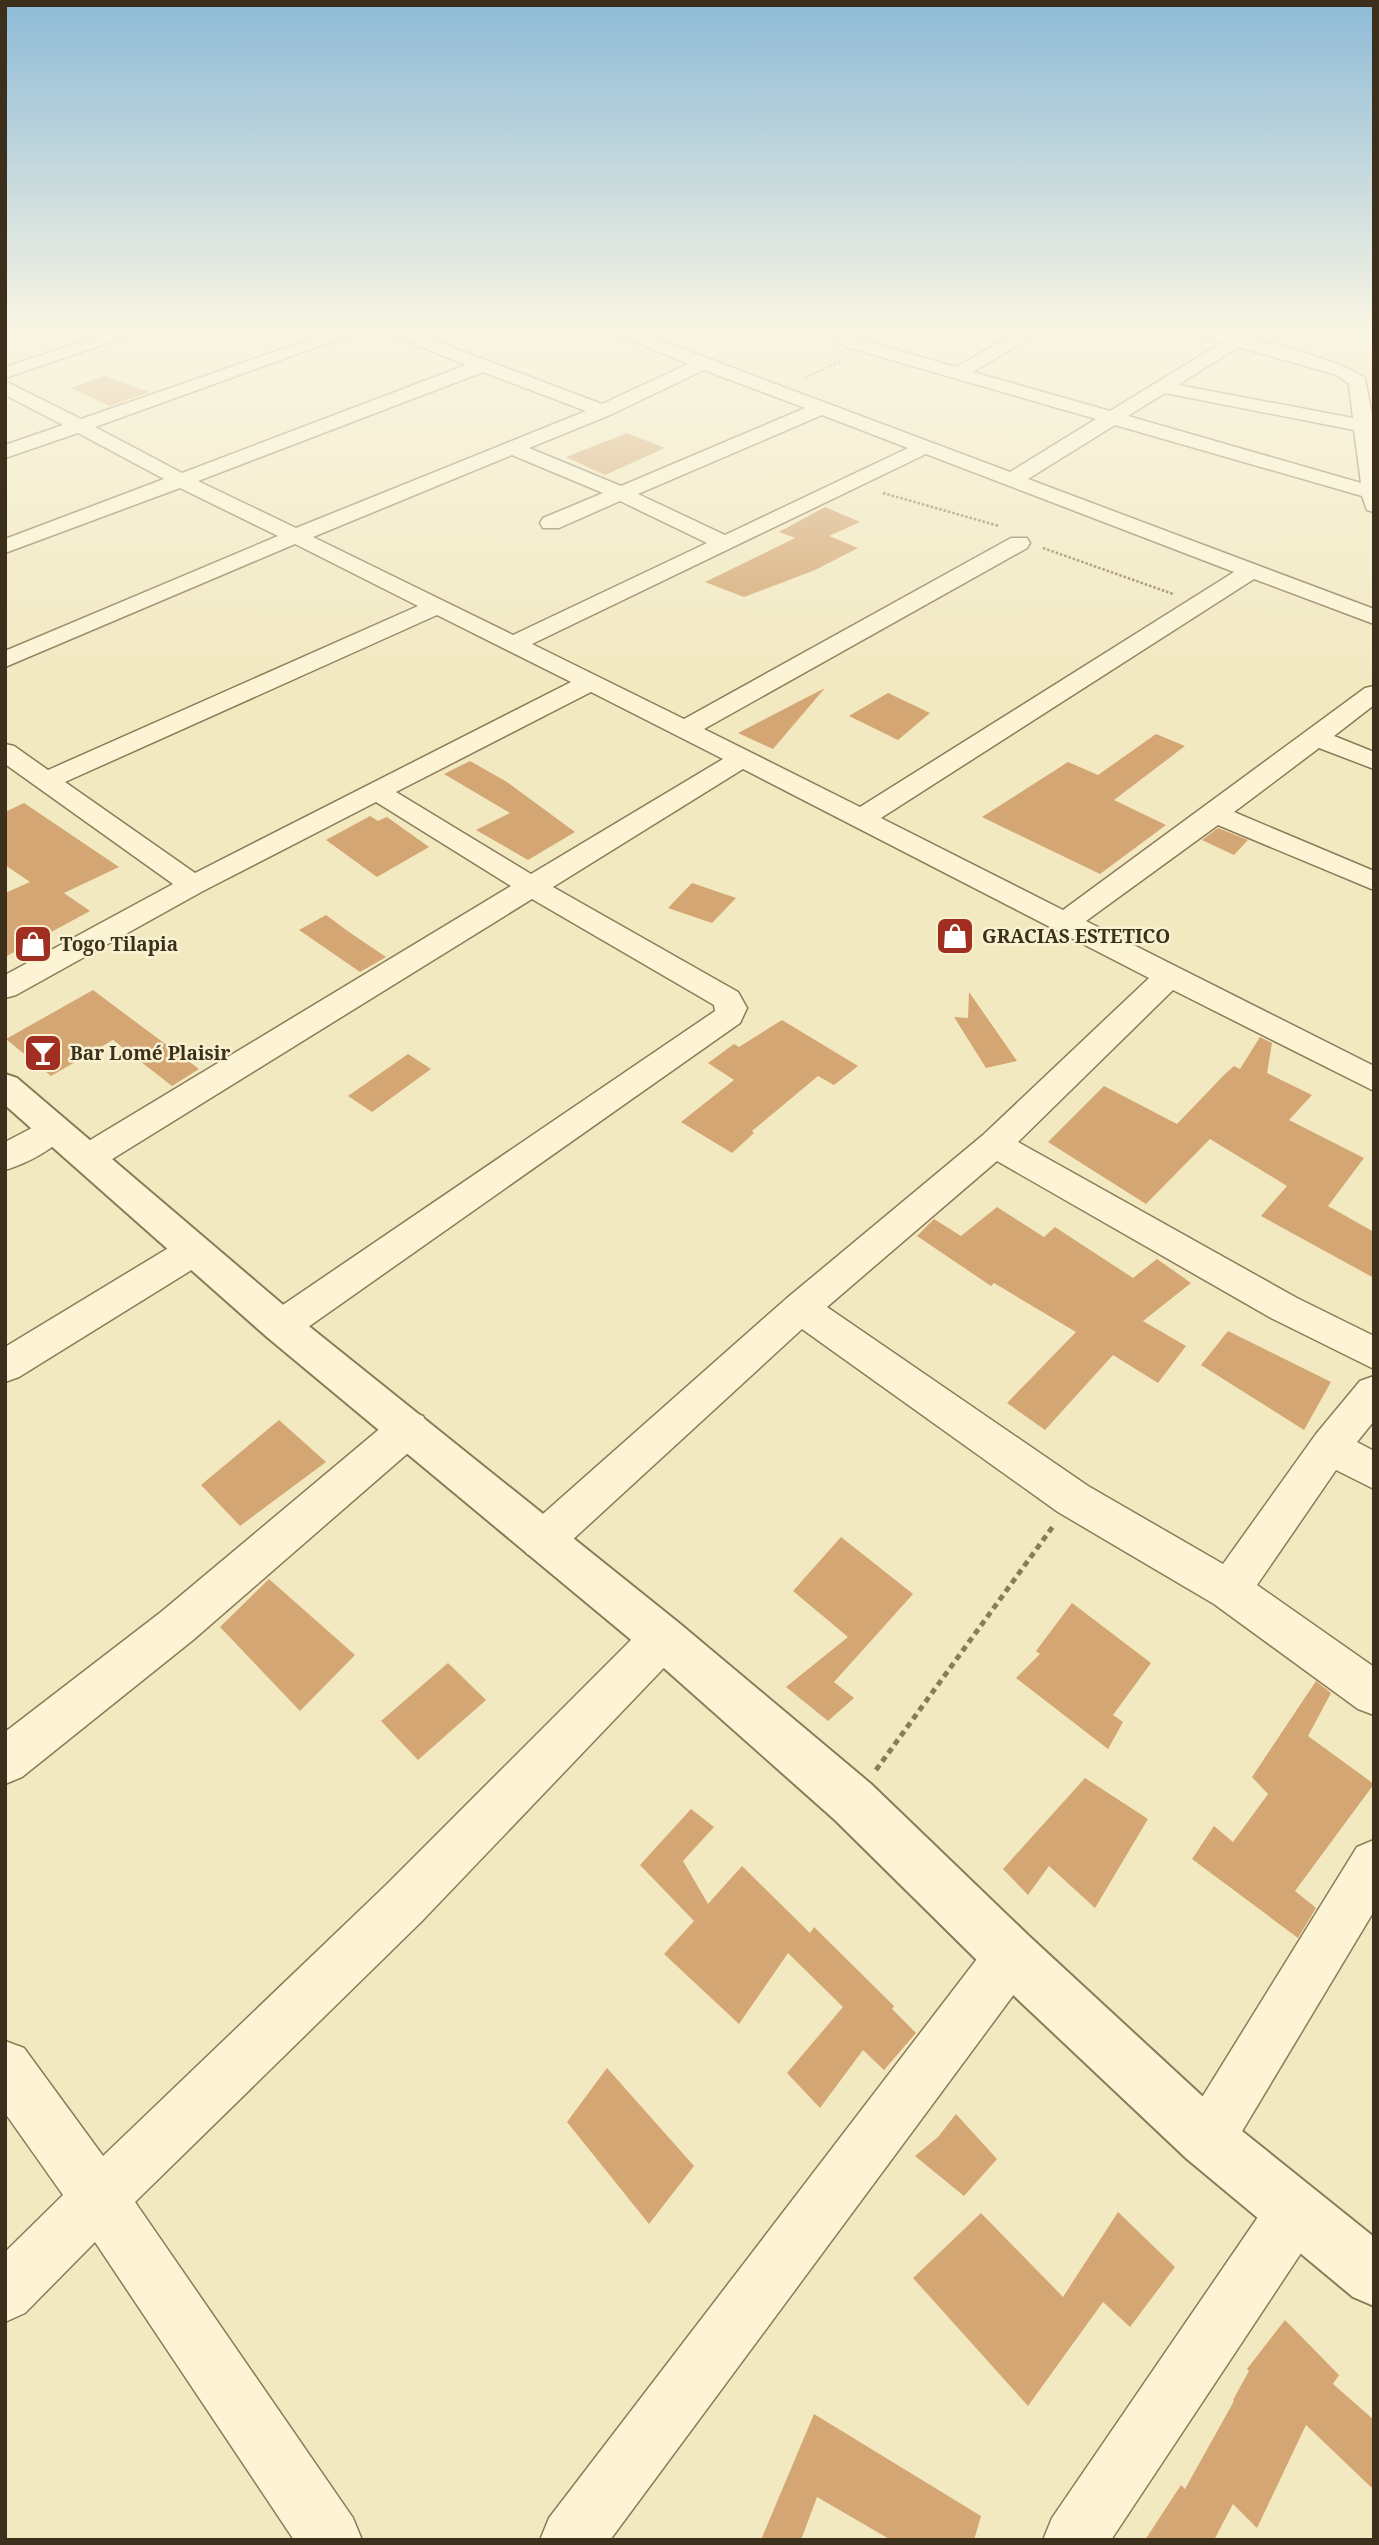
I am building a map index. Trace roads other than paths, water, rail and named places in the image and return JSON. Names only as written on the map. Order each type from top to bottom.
[{"type":"street","points":[[118,447],[438,606],[587,684],[685,729],[1168,978],[1374,1080]]},
{"type":"street","points":[[5,547],[268,447]]},
{"type":"street","points":[[5,660],[514,447]]},
{"type":"street","points":[[551,523],[730,447]]},
{"type":"street","points":[[920,447],[1374,617]]},
{"type":"street","points":[[1010,481],[1066,447]]},
{"type":"street","points":[[1216,447],[1372,490],[1367,447]]},
{"type":"street","points":[[511,448],[620,493],[723,542]]},
{"type":"street","points":[[511,645],[923,448]]},
{"type":"street","points":[[685,729],[1019,543]]},
{"type":"street","points":[[860,819],[1251,571]]},
{"type":"street","points":[[46,781],[438,606]]},
{"type":"street","points":[[5,988],[193,885],[587,684]]},
{"type":"street","points":[[1063,923],[1215,814],[1374,693]]},
{"type":"street","points":[[1315,737],[1374,761]]},
{"type":"street","points":[[5,752],[193,885]]},
{"type":"street","points":[[89,1157],[741,759]]},
{"type":"street","points":[[281,1326],[729,1016],[731,1008],[727,999],[532,887],[376,791]]},
{"type":"street","points":[[1215,814],[1374,881]]},
{"type":"street","points":[[542,1541],[800,1308],[995,1144],[1168,978]]},
{"type":"street","points":[[5,1086],[281,1326],[663,1638],[853,1802],[1207,2139],[1374,2276]]},
{"type":"street","points":[[5,1158],[53,1129]]},
{"type":"street","points":[[995,1144],[1284,1308],[1374,1354]]},
{"type":"street","points":[[5,1367],[193,1251]]},
{"type":"street","points":[[800,1308],[1073,1499],[1228,1590],[1374,1694]]},
{"type":"street","points":[[1228,1590],[1330,1446],[1374,1392]]},
{"type":"street","points":[[5,1761],[177,1626],[409,1428]]},
{"type":"street","points":[[1330,1446],[1374,1472]]},
{"type":"street","points":[[5,2293],[99,2198],[404,1903],[663,1638]]},
{"type":"street","points":[[1207,2139],[1374,1864]]},
{"type":"street","points":[[571,2540],[1012,1956]]},
{"type":"street","points":[[5,2067],[99,2198],[331,2540]]},
{"type":"street","points":[[1074,2540],[1295,2212]]},
{"type":"place","name":"GRACIAS ESTETICO","points":[[955,936]]},
{"type":"place","name":"Togo Tilapia","points":[[33,944]]},
{"type":"place","name":"Bar Lomé Plaisir","points":[[43,1053]]}]
